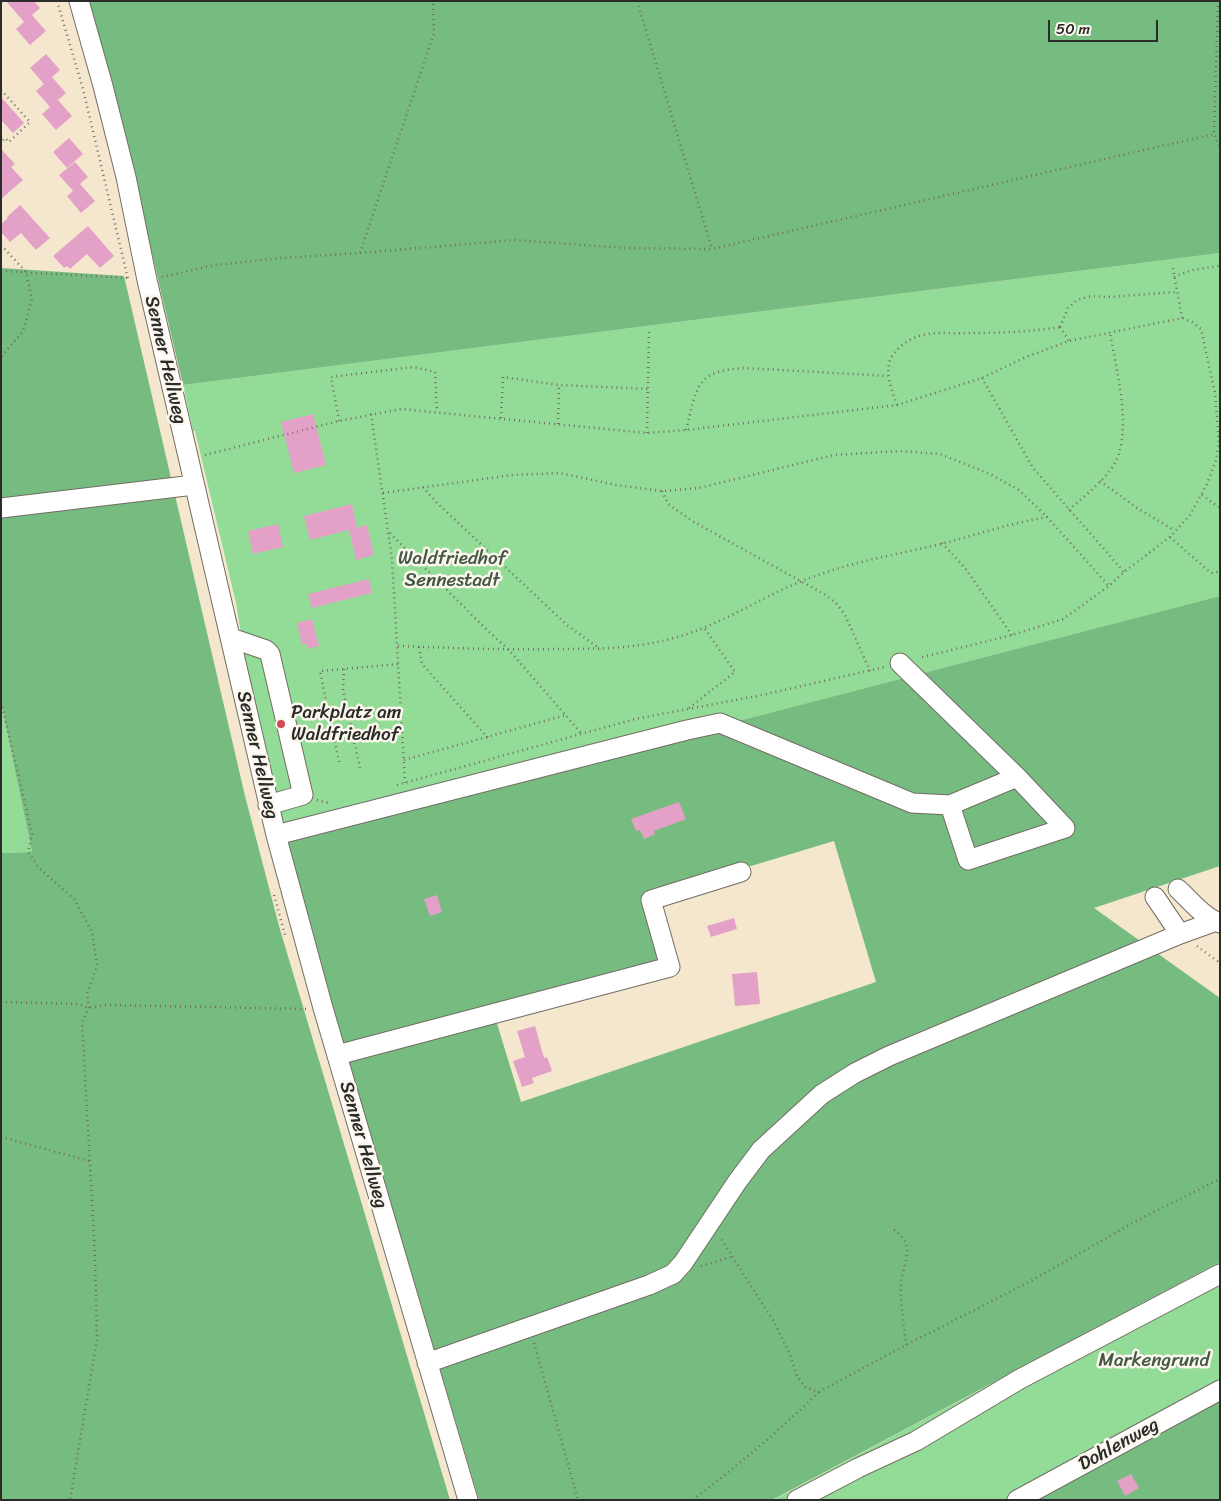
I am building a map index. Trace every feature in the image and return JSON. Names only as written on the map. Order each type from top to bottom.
[{"type":"street","name":"Senner Hellweg","points":[[78,1],[103,86],[126,176],[147,280],[268,805],[323,1008],[468,1500]]},
{"type":"street","points":[[1,508],[194,485]]},
{"type":"street","points":[[231,638],[266,650],[270,654],[303,795],[268,805]]},
{"type":"street","points":[[900,663],[1017,777],[1064,828],[968,860],[950,805]]},
{"type":"street","points":[[276,835],[720,723],[912,803],[950,805],[1017,777]]},
{"type":"street","points":[[337,1055],[670,967],[651,900],[741,872]]},
{"type":"street","points":[[1178,889],[1196,907],[1218,922]]},
{"type":"street","points":[[1155,897],[1180,934]]},
{"type":"street","points":[[427,1363],[649,1285],[673,1274],[761,1150],[822,1094],[855,1072],[1180,934],[1218,922]]},
{"type":"street","points":[[797,1500],[858,1468],[916,1441],[1020,1379],[1220,1274]]},
{"type":"street","name":"Dohlenweg","points":[[1018,1500],[1220,1390]]},
{"type":"path","points":[[1,271],[128,278],[83,89],[57,1]]},
{"type":"path","points":[[360,253],[434,33],[433,1]]},
{"type":"path","points":[[637,1],[712,249]]},
{"type":"path","points":[[1218,1],[1214,134],[1220,148]]},
{"type":"path","points":[[1,90],[30,122],[9,142],[6,138],[1,142]]},
{"type":"path","points":[[147,280],[215,265],[280,258],[514,240],[625,248],[712,249],[1214,134]]},
{"type":"path","points":[[1,245],[26,272],[32,299],[23,331],[1,357]]},
{"type":"path","points":[[1174,277],[1192,270],[1220,266]]},
{"type":"path","points":[[1173,268],[1182,318]]},
{"type":"path","points":[[1060,327],[1068,308],[1077,300],[1092,296],[1110,297],[1176,292]]},
{"type":"path","points":[[188,460],[338,421],[401,409],[646,433],[686,430],[896,404],[982,378],[1026,357],[1069,341],[1182,318],[1192,322],[1201,329],[1215,393],[1219,443],[1216,460],[1202,495],[1190,515],[1170,537],[1124,572],[1109,586],[1063,619],[1012,635],[870,671],[762,695],[635,719],[397,786]]},
{"type":"path","points":[[1060,327],[1069,341]]},
{"type":"path","points":[[896,404],[888,376],[890,360],[901,346],[917,336],[935,333],[1040,331],[1060,327]]},
{"type":"path","points":[[646,433],[649,331]]},
{"type":"path","points":[[1069,510],[1114,465],[1122,444],[1122,406],[1110,333]]},
{"type":"path","points":[[338,421],[331,377],[413,368],[435,372],[437,412]]},
{"type":"path","points":[[686,430],[698,388],[702,381],[716,372],[746,368],[888,376]]},
{"type":"path","points":[[501,418],[504,377],[559,384],[648,389]]},
{"type":"path","points":[[982,378],[1033,468],[1124,572]]},
{"type":"path","points":[[558,424],[559,384]]},
{"type":"path","points":[[371,414],[388,532],[398,646],[405,783]]},
{"type":"path","points":[[383,493],[512,475],[560,473],[616,486],[662,491],[699,488],[834,455],[899,451],[940,454],[990,474],[1019,490],[1047,517],[1109,586]]},
{"type":"path","points":[[1100,481],[1137,508],[1174,531]]},
{"type":"path","points":[[423,487],[437,503],[567,625],[600,649]]},
{"type":"path","points":[[662,491],[668,504],[694,522],[824,594],[836,603],[845,615],[870,671]]},
{"type":"path","points":[[1202,495],[1220,508]]},
{"type":"path","points":[[398,646],[509,650],[600,649],[662,641],[705,629],[801,581],[840,567],[942,543],[1012,523],[1047,517]]},
{"type":"path","points":[[388,532],[509,650],[582,734]]},
{"type":"path","points":[[1170,537],[1211,573],[1220,571]]},
{"type":"path","points":[[942,543],[965,568],[1012,635]]},
{"type":"path","points":[[687,709],[735,672],[705,629]]},
{"type":"path","points":[[420,647],[422,664],[488,738]]},
{"type":"path","points":[[339,762],[320,671],[399,664]]},
{"type":"path","points":[[344,669],[343,690],[360,768]]},
{"type":"path","points":[[1,702],[32,834],[28,852],[38,868],[74,898],[92,932],[97,966],[87,994],[89,1008],[82,1022],[95,1256],[97,1339],[70,1500]]},
{"type":"path","points":[[404,760],[566,715]]},
{"type":"path","points":[[303,795],[326,804],[335,801]]},
{"type":"path","points":[[1180,934],[1220,963]]},
{"type":"path","points":[[1,1002],[78,1004],[89,1008],[106,1005],[296,1010],[323,1008]]},
{"type":"path","points":[[1,1136],[89,1160]]},
{"type":"path","points":[[693,1500],[728,1474],[778,1431],[819,1392],[1031,1281],[1138,1220],[1220,1178]]},
{"type":"path","points":[[711,1221],[774,1322],[789,1352],[797,1376],[806,1387],[819,1392]]},
{"type":"path","points":[[894,1230],[902,1236],[907,1247],[902,1272],[900,1298],[906,1345]]},
{"type":"path","points":[[682,1263],[695,1267],[732,1257]]},
{"type":"path","points":[[529,1327],[578,1500]]},
{"type":"green space","points":[[87,1],[1220,1],[1220,253],[183,385],[118,109]]},
{"type":"green space","name":"Waldfriedhof Sennestadt","points":[[1220,253],[1220,596],[287,838],[244,653],[236,603],[183,385]]},
{"type":"green space","points":[[1,268],[124,276],[245,796],[279,926],[450,1500],[1,1500],[1,853],[32,852],[1,703]]},
{"type":"green space","points":[[1220,596],[1220,866],[1094,908],[1220,998],[1220,1262],[772,1500],[479,1500],[347,1056],[495,1017],[521,1102],[876,982],[834,841],[645,898],[664,966],[345,1050],[287,838]]},
{"type":"green space","points":[[1,703],[32,852],[1,853]]},
{"type":"green space","name":"Markengrund","points":[[1220,1262],[1220,1500],[773,1500]]},
{"type":"green space","points":[[1220,1394],[1220,1500],[1026,1500]]},
{"type":"building","points":[[6,1],[34,1],[40,8],[24,22]]},
{"type":"building","points":[[32,15],[46,31],[30,45],[16,29]]},
{"type":"building","points":[[46,54],[60,70],[52,77],[66,93],[50,107],[36,91],[44,84],[30,68]]},
{"type":"building","points":[[1,97],[24,123],[13,133],[1,120]]},
{"type":"building","points":[[58,100],[72,116],[56,130],[42,114]]},
{"type":"building","points":[[69,138],[83,154],[67,168],[53,152]]},
{"type":"building","points":[[1,149],[15,164],[11,167],[23,180],[1,199]]},
{"type":"building","points":[[75,162],[88,177],[80,184],[95,201],[81,213],[67,196],[73,191],[59,175]]},
{"type":"building","points":[[20,205],[50,238],[36,250],[21,233],[10,242],[1,232],[1,224]]},
{"type":"building","points":[[88,226],[114,256],[100,268],[87,254],[70,269],[67,266],[64,268],[53,256]]},
{"type":"building","points":[[313,414],[326,465],[294,473],[281,422]]},
{"type":"building","points":[[352,504],[357,528],[367,525],[374,555],[356,560],[349,530],[310,540],[304,516]]},
{"type":"building","points":[[278,524],[283,547],[253,554],[248,531]]},
{"type":"building","points":[[369,579],[372,593],[312,608],[308,594]]},
{"type":"building","points":[[312,619],[319,646],[308,649],[307,644],[302,645],[297,623]]},
{"type":"building","points":[[679,802],[686,819],[654,831],[655,834],[644,839],[640,830],[636,831],[631,819]]},
{"type":"building","points":[[437,895],[442,912],[430,916],[424,899]]},
{"type":"building","points":[[734,918],[737,929],[711,937],[707,926]]},
{"type":"building","points":[[757,972],[760,1004],[735,1006],[732,974]]},
{"type":"building","points":[[535,1026],[544,1058],[547,1057],[552,1071],[532,1078],[534,1083],[522,1087],[513,1061],[525,1057],[517,1031]]},
{"type":"building","points":[[1131,1474],[1139,1488],[1125,1496],[1117,1481]]},
{"type":"place","name":"Parkplatz am Waldfriedhof","points":[[281,724]]}]
